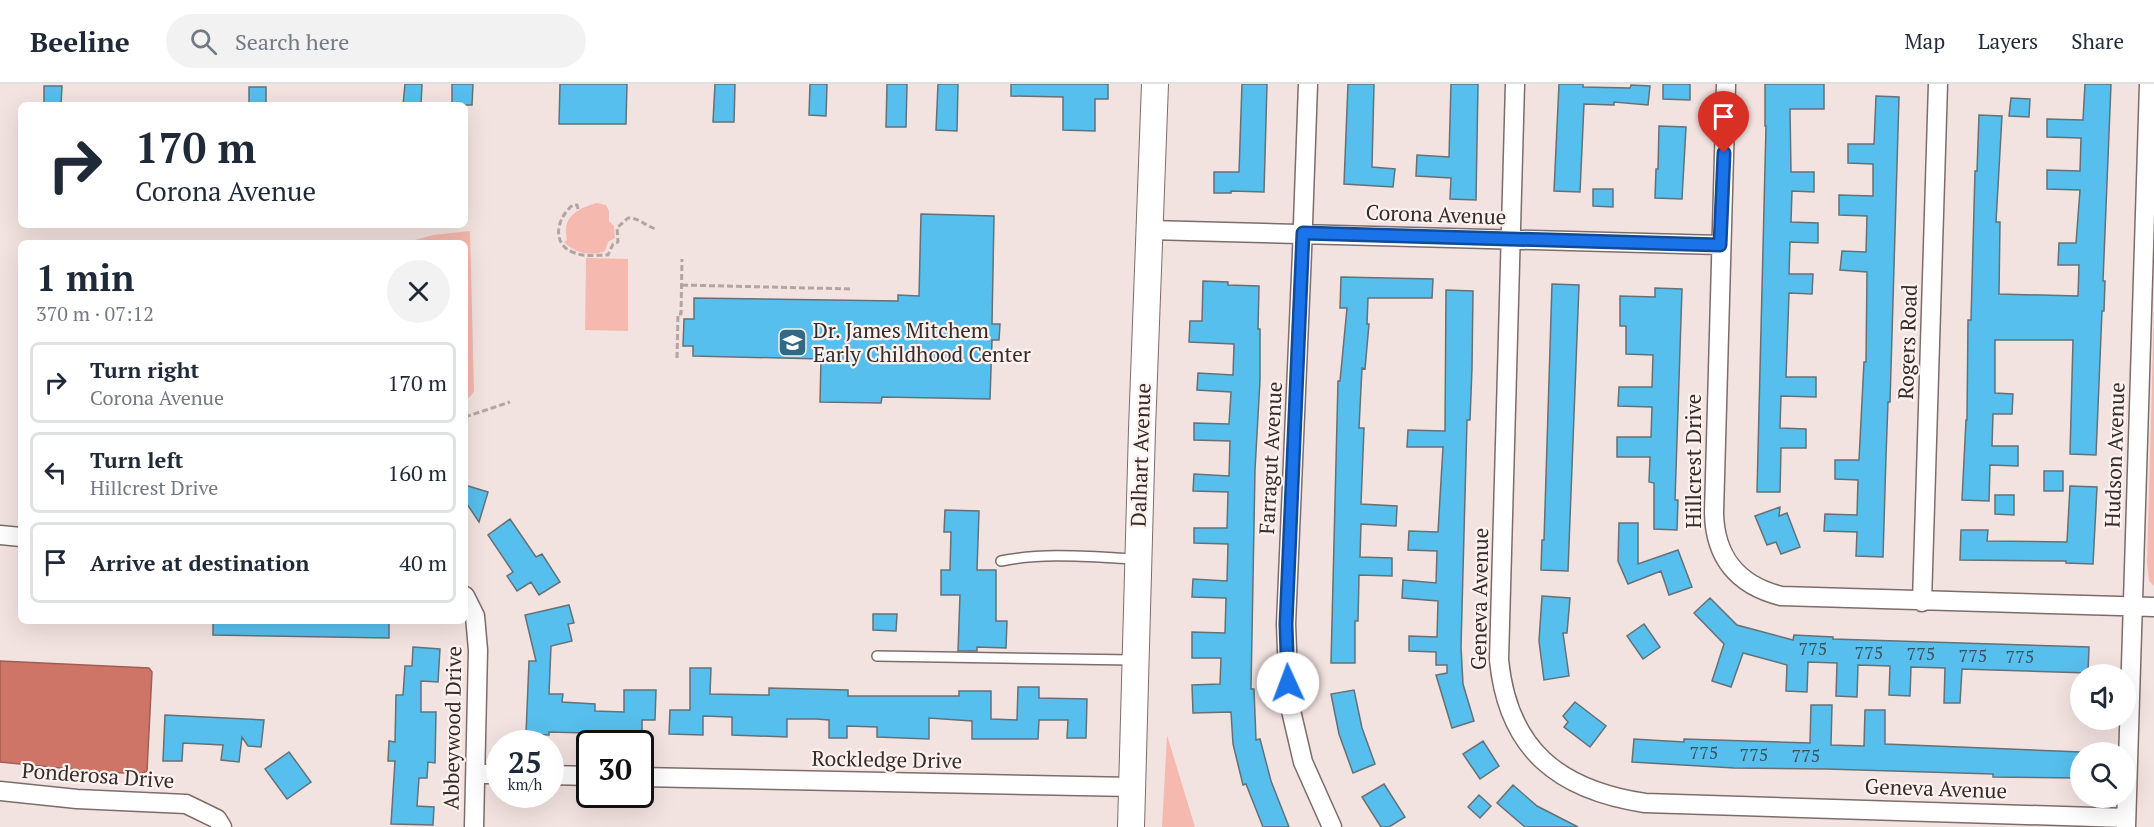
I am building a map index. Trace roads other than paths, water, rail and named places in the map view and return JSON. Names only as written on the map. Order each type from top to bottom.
[{"type":"main road","name":"Dalhart Avenue","points":[[1131,827],[1155,84]]},
{"type":"street","name":"Farragut Avenue","points":[[1308,84],[1286,624],[1289,702],[1303,762],[1332,827]]},
{"type":"street","name":"Geneva Avenue","points":[[1515,84],[1500,660],[1501,680],[1512,715],[1530,747],[1559,775],[1577,785],[1599,794],[1645,803],[2126,822]]},
{"type":"street","name":"Hillcrest Drive","points":[[1726,84],[1714,513],[1717,542],[1722,555],[1741,577],[1767,593],[1781,596],[1922,602],[2154,607]]},
{"type":"street","name":"Rogers Road","points":[[1922,602],[1938,84]]},
{"type":"street","name":"Hudson Avenue","points":[[2126,822],[2149,84]]},
{"type":"street","name":"Corona Avenue","points":[[1150,230],[1720,245]]},
{"type":"street","points":[[0,535],[18,537]]},
{"type":"street","name":"Abbeywood Drive","points":[[468,602],[475,616],[478,650],[474,827]]},
{"type":"street","points":[[476,774],[486,774]]},
{"type":"street","name":"Rockledge Drive","points":[[654,777],[1132,787]]},
{"type":"street","name":"Ponderosa Drive","points":[[0,791],[77,799],[186,804],[217,819],[222,827]]},
{"type":"lane","points":[[1001,561],[1043,555],[1138,559]]},
{"type":"lane","points":[[877,656],[1136,660]]},
{"type":"place","name":"Dr. James Mitchem Early Childhood Center","points":[[792,343]]}]
